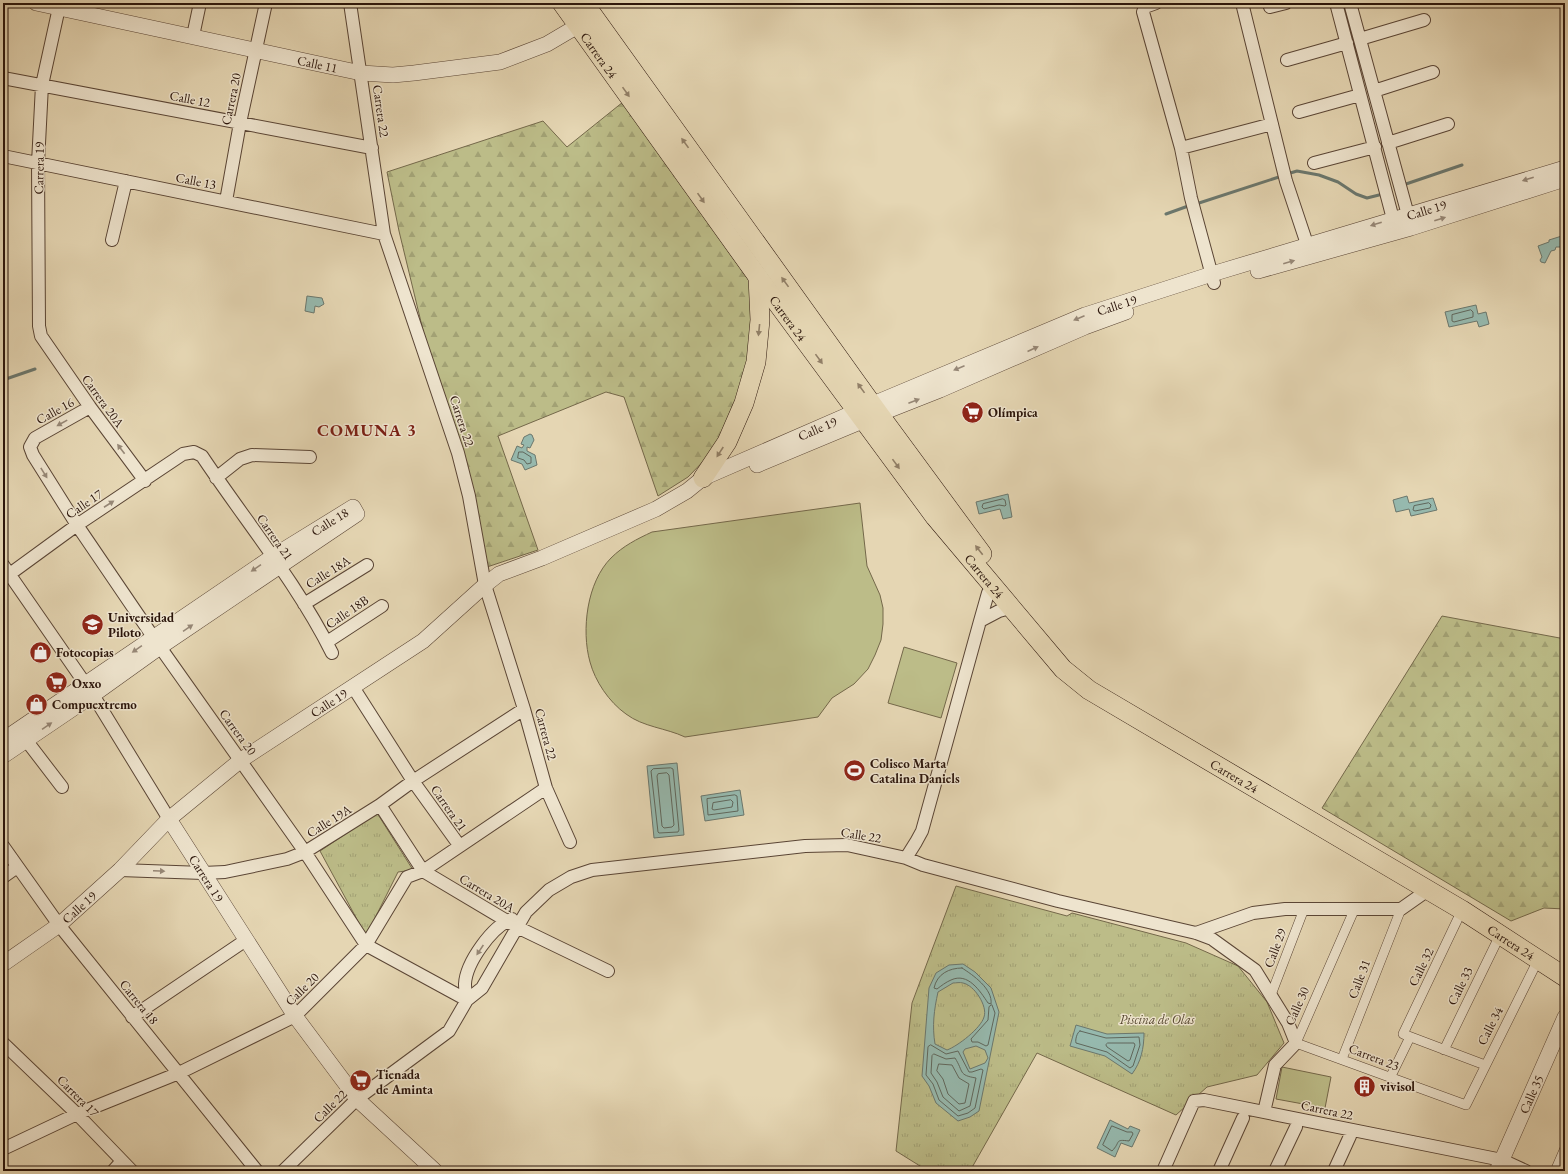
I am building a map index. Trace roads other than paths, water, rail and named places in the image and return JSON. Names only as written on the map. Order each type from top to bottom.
[{"type":"main road","name":"Carrera 24","points":[[562,3],[586,15],[869,412],[935,517],[1063,670],[1089,690],[1462,910],[1565,977]]},
{"type":"main road","name":"Carrera 24","points":[[586,15],[758,277],[869,412],[1002,580],[1071,661],[1100,685],[1242,766],[1565,964]]},
{"type":"main road","points":[[704,478],[727,442],[746,396],[756,362],[760,320],[758,277]]},
{"type":"street","name":"Calle 11","points":[[36,3],[60,6],[256,51],[361,72],[393,75],[500,62],[547,44],[586,15]]},
{"type":"street","points":[[193,36],[200,3]]},
{"type":"street","name":"Carrera 20","points":[[226,201],[240,123],[266,3]]},
{"type":"street","name":"Carrera 22","points":[[350,3],[384,234],[458,453],[485,585],[524,709],[546,788],[570,842]]},
{"type":"street","points":[[1156,3],[1145,7],[1143,12],[1181,148],[1191,198],[1213,278]]},
{"type":"street","points":[[1242,3],[1285,176],[1309,251]]},
{"type":"street","points":[[1270,7],[1286,3]]},
{"type":"street","points":[[1336,3],[1375,147],[1402,223]]},
{"type":"street","points":[[1350,3],[1388,143],[1402,223]]},
{"type":"street","name":"Carrera 19","points":[[41,336],[39,326],[38,163],[42,85],[60,6]]},
{"type":"street","points":[[1360,39],[1424,20]]},
{"type":"street","points":[[1287,60],[1347,43]]},
{"type":"street","points":[[1374,91],[1433,72]]},
{"type":"street","name":"Calle 12","points":[[3,78],[372,148]]},
{"type":"street","points":[[1298,112],[1360,95]]},
{"type":"street","points":[[1181,148],[1272,124]]},
{"type":"street","points":[[1388,143],[1448,124]]},
{"type":"street","points":[[1314,163],[1375,147]]},
{"type":"street","name":"Calle 13","points":[[3,156],[384,234]]},
{"type":"street","name":"Calle 19","points":[[1402,223],[1565,168]]},
{"type":"street","name":"Calle 19","points":[[687,491],[699,488],[869,412],[940,390],[1084,327],[1213,278],[1402,223],[1565,179]]},
{"type":"street","points":[[112,240],[126,181]]},
{"type":"street","name":"Carrera 20A","points":[[41,336],[90,407],[145,481]]},
{"type":"street","name":"Calle 16","points":[[34,438],[90,407]]},
{"type":"street","name":"Carrera 20","points":[[34,438],[30,447],[33,455],[77,525],[156,642],[305,852],[366,945],[467,1000]]},
{"type":"street","name":"Calle 19","points":[[3,964],[59,925],[120,870],[169,819],[241,760],[423,641],[499,574],[542,558],[649,512],[687,491],[704,478],[791,446]]},
{"type":"street","name":"Carrera 21","points":[[183,454],[190,452],[197,453],[202,456],[276,562],[304,604],[330,648]]},
{"type":"street","name":"Calle 17","points":[[5,573],[145,481],[183,454]]},
{"type":"street","points":[[216,478],[240,459],[252,455],[310,457]]},
{"type":"street","name":"Calle 18","points":[[3,756],[156,642],[276,562],[353,507],[357,514],[276,562]]},
{"type":"street","name":"Calle 18A","points":[[304,604],[367,565]]},
{"type":"street","name":"Carrera 19","points":[[5,573],[90,690],[169,819],[295,1016],[357,1099],[435,1171]]},
{"type":"street","points":[[906,858],[922,831],[980,621],[988,594],[992,587]]},
{"type":"street","name":"Calle 18B","points":[[330,648],[382,606]]},
{"type":"street","points":[[980,621],[999,611],[1010,608]]},
{"type":"street","name":"Carrera 21","points":[[353,686],[413,781],[459,845]]},
{"type":"street","name":"Calle 18","points":[[3,740],[90,690]]},
{"type":"street","name":"Calle 19A","points":[[120,870],[203,873],[225,872],[288,859],[305,852],[380,805],[413,781],[524,709]]},
{"type":"street","points":[[26,740],[62,787]]},
{"type":"street","name":"Calle 20","points":[[3,1149],[77,1114],[179,1073],[295,1016],[366,945],[407,877],[423,870],[546,788]]},
{"type":"street","name":"Carrera 20A","points":[[380,805],[423,870],[517,928],[608,972]]},
{"type":"street","name":"Calle 22","points":[[282,1171],[357,1099],[449,1031],[467,1000],[482,988],[526,912],[549,890],[571,877],[592,870],[805,846],[847,845],[906,858],[923,865],[1058,901],[1196,933],[1212,939],[1255,970],[1288,1023],[1296,1043]]},
{"type":"street","name":"Carrera 18","points":[[3,846],[59,925],[257,1171]]},
{"type":"street","points":[[3,877],[17,867]]},
{"type":"street","points":[[1196,933],[1253,913],[1285,909],[1401,909],[1428,890]]},
{"type":"street","name":"Calle 30","points":[[1264,1112],[1275,1065],[1296,1043],[1355,908]]},
{"type":"street","name":"Calle 29","points":[[1271,996],[1304,909]]},
{"type":"street","name":"Calle 31","points":[[1342,1059],[1401,909]]},
{"type":"street","name":"Calle 32","points":[[1390,1078],[1406,1036],[1462,910]]},
{"type":"street","name":"Calle 22","points":[[467,1000],[465,983],[472,962],[495,930],[506,921],[526,912]]},
{"type":"street","name":"Calle 33","points":[[1444,1050],[1500,935]]},
{"type":"street","points":[[132,1017],[246,940]]},
{"type":"street","name":"Calle 34","points":[[1466,1104],[1538,960]]},
{"type":"street","name":"Calle 35","points":[[1500,1166],[1565,1017]]},
{"type":"street","points":[[1406,1036],[1485,1065]]},
{"type":"street","name":"Carrera 17","points":[[3,1043],[77,1114],[132,1171]]},
{"type":"street","name":"Carrera 23","points":[[1296,1043],[1466,1104]]},
{"type":"street","name":"Carrera 22","points":[[1163,1171],[1194,1102],[1204,1100],[1264,1112],[1526,1171]]},
{"type":"street","points":[[1218,1171],[1243,1118]]},
{"type":"street","points":[[1275,1171],[1296,1127]]},
{"type":"street","points":[[1334,1171],[1350,1136]]},
{"type":"street","points":[[1555,1171],[1565,1148]]},
{"type":"street","points":[[113,1171],[122,1161]]},
{"type":"water","points":[[1565,235],[1565,247],[1556,247],[1555,250],[1551,251],[1545,263],[1541,262],[1540,260],[1542,257],[1538,246],[1549,242],[1549,240]]},
{"type":"water","points":[[307,296],[322,298],[324,304],[319,307],[315,306],[314,313],[305,311]]},
{"type":"water","points":[[1476,305],[1478,314],[1486,312],[1489,324],[1479,327],[1477,321],[1449,327],[1445,312]]},
{"type":"water","points":[[530,434],[534,440],[530,448],[527,447],[527,451],[535,455],[537,465],[525,470],[522,464],[511,460],[517,446],[522,448],[524,445],[521,444],[524,437]]},
{"type":"water","points":[[1008,494],[1012,517],[1003,519],[1000,509],[979,514],[976,502]]},
{"type":"water","points":[[1407,496],[1409,503],[1433,498],[1437,510],[1411,516],[1409,509],[1396,512],[1393,500]]},
{"type":"water","points":[[677,763],[684,835],[654,838],[647,766]]},
{"type":"water","points":[[740,790],[744,815],[705,821],[701,796]]},
{"type":"water","points":[[963,964],[975,972],[991,988],[999,1012],[979,1111],[970,1117],[958,1121],[936,1103],[929,1086],[922,1076],[929,988],[936,973],[949,965]],"holes":[[[953,983],[963,983],[976,992],[982,1002],[985,1012],[982,1021],[974,1031],[963,1041],[947,1050],[935,1044],[935,1005],[938,992]],[[976,1046],[985,1050],[988,1058],[985,1063],[970,1069],[963,1052],[965,1049]]]},
{"type":"water","points":[[1076,1025],[1107,1034],[1144,1033],[1141,1055],[1138,1065],[1132,1074],[1105,1056],[1070,1046]]},
{"type":"water","points":[[1110,1120],[1128,1129],[1130,1126],[1140,1130],[1132,1147],[1121,1143],[1115,1157],[1097,1148]]},
{"type":"waterway","points":[[1406,184],[1462,165]]},
{"type":"waterway","points":[[1287,174],[1297,171],[1319,175],[1338,182],[1356,194],[1367,198],[1379,195]]},
{"type":"waterway","points":[[1196,204],[1282,176]]},
{"type":"waterway","points":[[1166,214],[1191,205]]},
{"type":"waterway","points":[[3,380],[35,369]]},
{"type":"place","name":"Olímpica","points":[[973,412]]},
{"type":"place","name":"Universidad Piloto","points":[[93,624]]},
{"type":"place","name":"Fotocopias","points":[[41,652]]},
{"type":"place","name":"Oxxo","points":[[56,683]]},
{"type":"place","name":"Compuextremo","points":[[36,704]]},
{"type":"place","name":"Coliseo Marta Catalina Daniels","points":[[855,770]]},
{"type":"place","name":"Tienada de Aminta","points":[[361,1081]]},
{"type":"place","name":"vivisol","points":[[1364,1086]]},
{"type":"district","name":"COMUNA 3","points":[[367,430]]},
{"type":"park label","name":"Piscina de Olas","points":[[1157,1019]]}]
